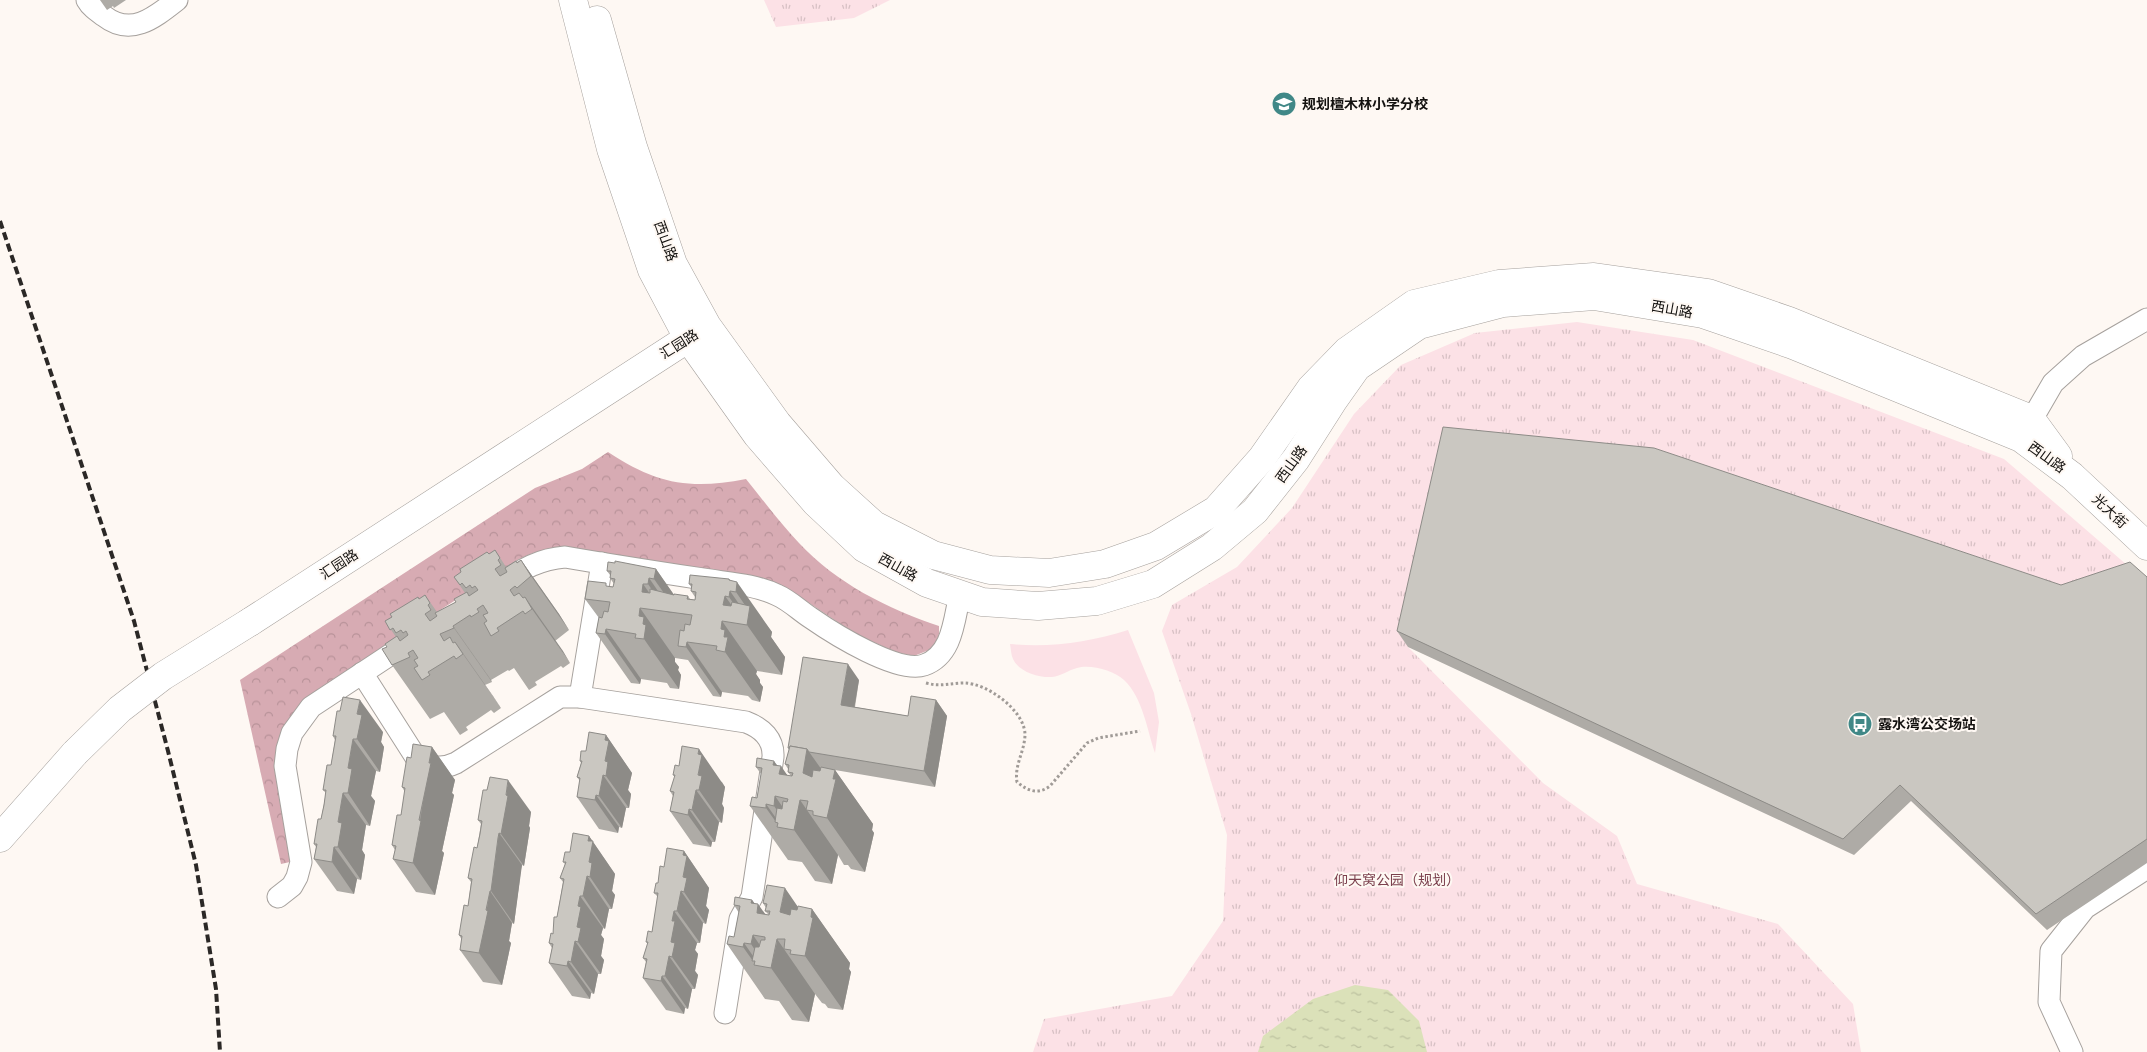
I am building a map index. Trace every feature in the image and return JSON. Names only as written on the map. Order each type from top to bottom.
[{"type":"main road","name":"西山路","points":[[573,0],[611,150],[652,270],[697,332],[832,487],[874,525],[933,555],[990,570],[1049,573],[1105,564],[1156,546],[1216,510],[1262,458],[1311,388],[1347,351],[1414,304],[1498,284],[1594,277],[1708,293],[1789,321],[2026,428],[2072,476]]},
{"type":"main road","name":"西山路","points":[[591,0],[633,147],[697,332],[757,435],[816,503],[864,548],[927,583],[982,602],[1038,606],[1097,601],[1153,584],[1212,547],[1255,511],[1296,460],[1357,367],[1419,325],[1503,303],[1594,296],[1703,314],[2026,428]]},
{"type":"main road","name":"汇园路","points":[[0,838],[75,753],[120,709],[163,676],[250,622],[697,332]]},
{"type":"main road","name":"光大街","points":[[2072,476],[2147,546]]},
{"type":"street","points":[[86,0],[107,19],[121,25],[135,26],[161,12],[177,0]]},
{"type":"street","points":[[2026,428],[2053,383],[2083,356],[2147,319]]},
{"type":"street","points":[[486,593],[531,564],[564,557],[745,585],[778,595],[812,619],[858,646],[898,664],[912,666],[923,666],[934,661],[943,652],[948,642],[960,594]]},
{"type":"street","points":[[580,697],[602,563]]},
{"type":"street","points":[[278,897],[292,886],[300,868],[285,766],[287,749],[292,733],[311,707],[430,629]]},
{"type":"street","points":[[362,673],[415,756],[420,761],[439,768],[456,763],[560,697],[580,697],[746,722],[759,728],[771,743],[773,757],[752,897],[740,920],[725,1013]]},
{"type":"street","points":[[2072,1052],[2049,1002],[2051,952],[2085,908],[2147,868]]},
{"type":"path","points":[[912,666],[917,677],[925,683],[944,686],[964,683],[976,684],[990,690],[1004,701],[1018,716],[1024,731],[1024,747],[1016,774],[1017,782],[1029,790],[1038,792],[1050,786],[1087,742],[1098,738],[1140,731]]},
{"type":"green space","points":[[764,0],[890,0],[854,18],[776,27]]},
{"type":"green space","name":"仰天窝公园（规划）","points":[[1577,322],[1693,340],[2004,459],[2142,578],[2075,604],[1454,443],[1408,647],[1543,783],[1617,836],[1637,884],[1778,924],[1853,1004],[1861,1052],[1033,1052],[1044,1019],[1172,996],[1223,921],[1227,835],[1191,714],[1162,631],[1172,605],[1237,567],[1292,508],[1354,414],[1401,365],[1475,333]]},
{"type":"green space","points":[[608,452],[642,471],[674,482],[708,484],[746,479],[785,528],[829,570],[882,603],[939,626],[936,643],[929,650],[914,656],[895,652],[854,633],[797,595],[557,548],[533,553],[519,559],[320,688],[296,709],[287,722],[275,767],[290,862],[281,864],[240,680],[535,488],[582,469]]},
{"type":"green space","points":[[1128,630],[1154,693],[1159,722],[1155,753],[1144,715],[1136,696],[1120,677],[1102,669],[1089,667],[1077,668],[1055,676],[1041,676],[1025,671],[1016,664],[1012,656],[1010,644],[1070,643]]},
{"type":"water","points":[[1355,985],[1388,990],[1419,1021],[1427,1052],[1258,1052],[1263,1036],[1313,999]]},
{"type":"building","name":"露水湾公交场站","points":[[1443,427],[1654,448],[2061,585],[2130,562],[2147,577],[2147,839],[2036,914],[1900,785],[1843,839],[1397,631]]},
{"type":"building","points":[[495,550],[500,558],[498,560],[501,565],[495,569],[500,576],[507,572],[505,568],[521,560],[531,576],[517,588],[515,586],[510,590],[514,596],[519,593],[523,598],[525,597],[532,609],[525,614],[523,611],[497,628],[499,631],[491,636],[484,623],[487,621],[483,615],[488,613],[483,605],[477,609],[479,612],[471,617],[470,615],[453,626],[454,628],[440,634],[444,641],[450,637],[463,654],[456,659],[454,656],[428,672],[430,675],[422,680],[414,668],[418,666],[414,660],[418,658],[413,650],[408,653],[410,657],[392,665],[382,649],[387,647],[385,644],[397,636],[400,641],[408,635],[406,631],[403,633],[401,630],[396,633],[393,628],[390,630],[385,621],[392,617],[390,614],[418,597],[419,599],[425,595],[430,603],[428,605],[431,610],[425,614],[430,621],[437,616],[435,613],[456,602],[454,599],[467,592],[469,596],[478,590],[475,586],[472,588],[470,585],[466,588],[462,583],[460,585],[454,577],[461,572],[460,569],[487,552],[489,554]]},
{"type":"building","points":[[615,561],[656,569],[654,579],[649,578],[648,584],[643,584],[642,592],[650,593],[650,589],[674,595],[688,596],[687,599],[695,600],[696,592],[691,591],[692,584],[689,584],[690,575],[729,579],[737,582],[736,592],[730,591],[729,597],[725,596],[723,605],[731,606],[732,602],[750,606],[747,625],[722,621],[721,629],[725,630],[724,637],[728,637],[725,652],[716,650],[717,646],[687,642],[686,647],[678,646],[680,630],[684,631],[685,624],[690,625],[692,615],[640,608],[639,616],[644,617],[643,624],[646,625],[644,639],[635,638],[636,634],[606,629],[605,634],[596,633],[599,617],[602,618],[604,611],[608,612],[610,602],[585,599],[588,581],[606,583],[606,586],[613,587],[615,579],[610,578],[611,571],[607,571],[608,562],[615,563]]},
{"type":"building","points":[[803,657],[848,664],[841,705],[908,716],[911,696],[936,700],[924,771],[809,752],[807,749],[790,746],[788,748]]},
{"type":"building","points":[[343,697],[360,700],[357,714],[362,715],[357,739],[353,739],[348,768],[352,769],[348,793],[343,793],[338,822],[342,823],[338,847],[334,847],[332,862],[314,859],[317,844],[314,844],[318,819],[321,819],[324,805],[326,790],[323,790],[327,765],[331,765],[336,736],[333,736],[337,711],[340,711]]},
{"type":"building","points":[[589,732],[606,735],[605,740],[609,741],[605,761],[608,762],[606,776],[603,775],[599,796],[596,795],[595,800],[577,797],[580,778],[577,777],[582,761],[580,761],[581,751],[586,751]]},
{"type":"building","points":[[413,744],[432,747],[429,763],[431,763],[419,820],[421,821],[413,863],[393,859],[396,846],[392,845],[397,815],[401,815],[405,788],[402,787],[407,757],[411,758]]},
{"type":"building","points":[[682,746],[699,749],[698,754],[702,755],[698,775],[702,776],[699,790],[696,790],[692,810],[689,809],[688,815],[670,811],[674,792],[670,791],[675,775],[673,775],[675,765],[679,766]]},
{"type":"building","points":[[790,746],[807,749],[803,773],[812,777],[813,770],[820,771],[821,767],[835,770],[833,779],[836,779],[827,818],[813,815],[813,811],[806,810],[808,801],[800,800],[794,830],[777,827],[778,823],[775,822],[777,808],[782,809],[783,801],[787,802],[788,799],[775,796],[774,806],[766,804],[766,808],[750,806],[752,797],[757,798],[762,768],[756,767],[757,758],[774,761],[773,765],[781,766],[779,774],[792,776],[793,773],[788,772],[789,765],[785,764]]},
{"type":"building","points":[[490,777],[508,780],[506,795],[508,796],[501,834],[499,833],[498,838],[491,891],[486,910],[488,911],[479,953],[460,950],[462,936],[459,935],[464,905],[468,906],[472,879],[468,878],[474,847],[477,848],[480,834],[482,821],[478,820],[483,790],[487,790]]},
{"type":"building","points":[[573,833],[589,836],[588,841],[593,841],[589,862],[592,863],[590,877],[587,876],[583,896],[580,896],[578,906],[581,907],[577,927],[581,928],[578,942],[575,941],[571,962],[568,961],[567,966],[549,963],[553,944],[549,943],[551,933],[553,934],[554,917],[557,917],[564,879],[560,878],[566,862],[563,862],[565,852],[570,852]]},
{"type":"building","points":[[667,848],[684,851],[683,855],[687,856],[683,877],[687,878],[684,892],[681,891],[677,911],[674,911],[672,921],[675,921],[671,942],[675,943],[672,957],[669,956],[665,976],[662,976],[661,981],[643,978],[647,959],[643,958],[648,942],[646,942],[648,931],[652,932],[658,893],[654,893],[656,883],[658,883],[660,866],[664,867]]},
{"type":"building","points":[[767,885],[785,888],[780,912],[790,915],[791,909],[797,910],[798,906],[812,909],[811,917],[813,918],[805,956],[790,954],[791,950],[784,949],[785,939],[777,939],[771,968],[754,965],[755,961],[752,961],[755,947],[759,947],[761,940],[765,940],[765,937],[753,935],[751,944],[744,943],[743,947],[727,944],[729,936],[734,937],[740,906],[734,905],[735,897],[752,900],[751,903],[758,904],[757,913],[769,915],[770,911],[765,911],[767,904],[763,903]]},
{"type":"railway","points":[[0,221],[134,621],[196,865],[216,989],[220,1052]]},
{"type":"place","name":"规划檀木林小学分校","points":[[1284,104]]},
{"type":"place","name":"露水湾公交场站","points":[[1860,724]]}]
